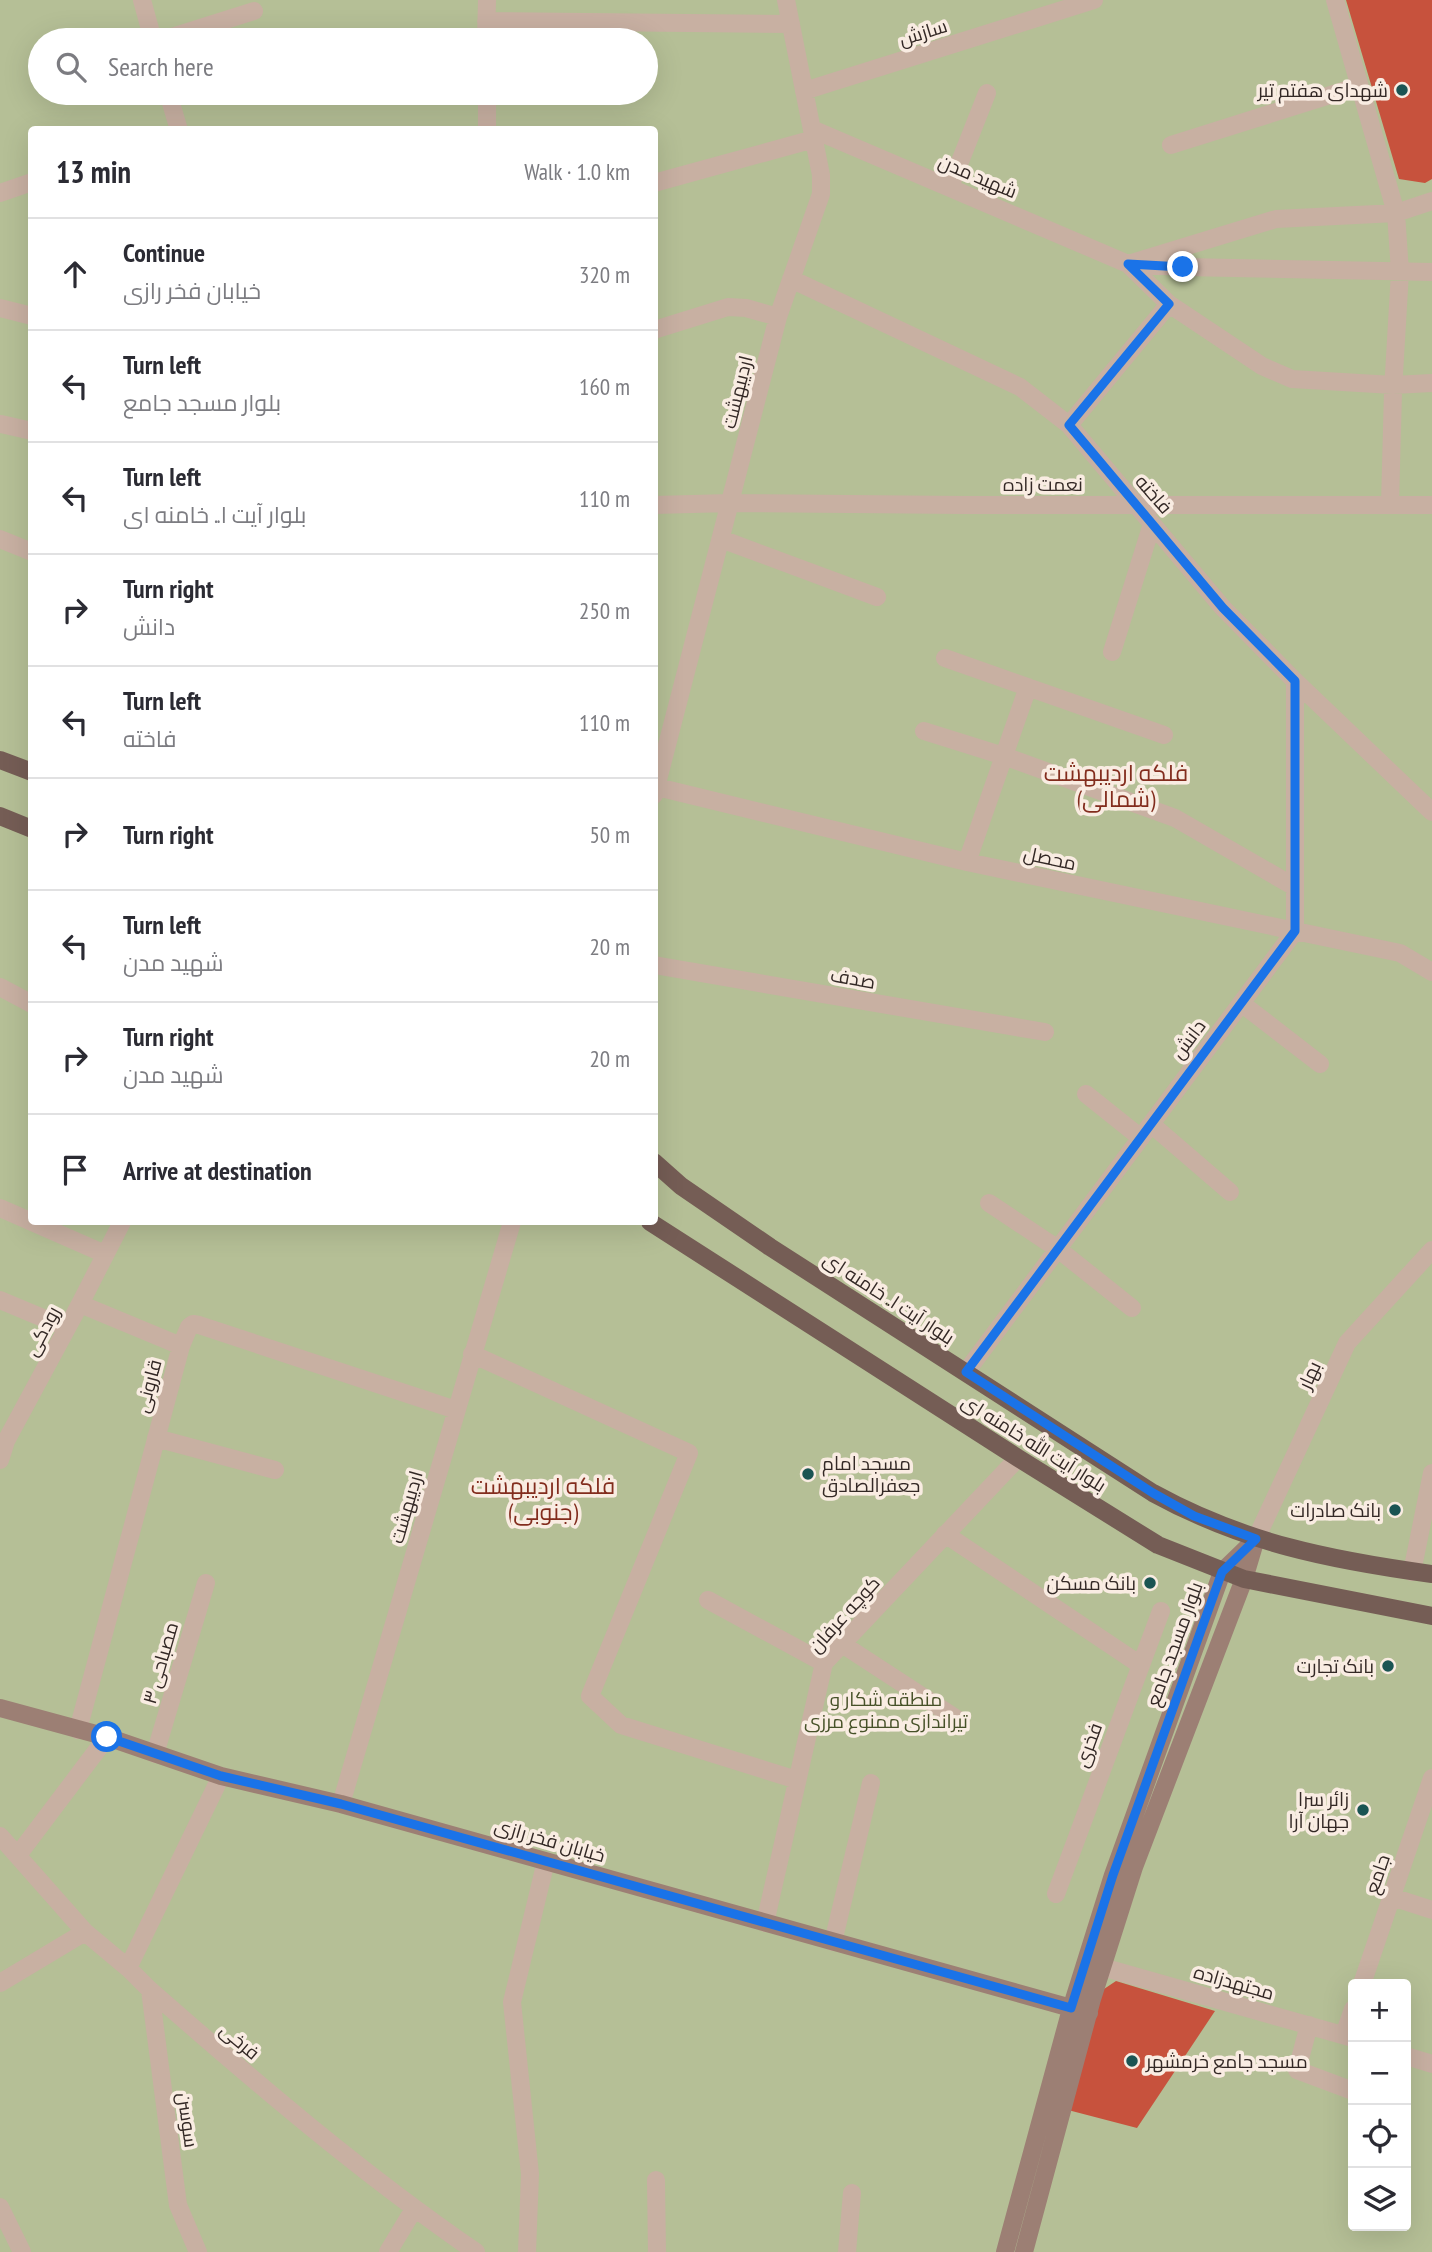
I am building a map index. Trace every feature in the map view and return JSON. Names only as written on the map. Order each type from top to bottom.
[{"type":"main road","points":[[0,760],[28,770]]},
{"type":"main road","points":[[0,816],[28,827]]},
{"type":"main road","name":"بلوار آیت ا.. خامنه ای","points":[[658,1166],[681,1186],[770,1247],[1153,1493],[1194,1516],[1256,1539]]},
{"type":"main road","name":"بلوار آیت الله خامنه ای","points":[[655,1225],[1157,1545],[1244,1579],[1432,1616]]},
{"type":"main road","points":[[1256,1539],[1304,1553],[1432,1574]]},
{"type":"main road","name":"بلوار مسجد جامع","points":[[1024,2252],[1113,1875],[1222,1572],[1256,1539]]},
{"type":"main road","name":"بلوار مسجد جامع","points":[[1005,2252],[1080,2011],[1102,1967],[1134,1867],[1244,1579],[1256,1539]]},
{"type":"main road","name":"خیابان فخر رازی","points":[[0,1708],[107,1737],[221,1776],[341,1804],[1080,2011]]},
{"type":"street","points":[[142,0],[150,28]]},
{"type":"street","points":[[486,28],[487,0]]},
{"type":"street","name":"اردیبهشت","points":[[658,783],[778,317],[821,194],[821,175],[786,0]]},
{"type":"street","name":"سازش","points":[[804,91],[1094,0]]},
{"type":"street","points":[[1335,0],[1396,213],[1400,272],[1393,385],[1390,504]]},
{"type":"street","points":[[200,28],[254,11]]},
{"type":"street","points":[[486,21],[791,24]]},
{"type":"street","points":[[1171,145],[1359,86]]},
{"type":"street","points":[[950,187],[987,93]]},
{"type":"street","points":[[172,105],[178,126]]},
{"type":"street","points":[[486,105],[487,126]]},
{"type":"street","points":[[658,182],[813,134]]},
{"type":"street","name":"شهید مدن","points":[[813,134],[950,187],[1128,264],[1432,272]]},
{"type":"street","points":[[0,193],[28,183]]},
{"type":"street","points":[[1128,264],[1276,219],[1396,213],[1432,201]]},
{"type":"street","name":"شهید مدن","points":[[1128,264],[1169,304],[1262,366],[1292,379],[1393,385],[1432,383]]},
{"type":"street","name":"فاخته","points":[[791,279],[1020,387],[1069,425],[1223,608],[1295,681],[1432,811]]},
{"type":"street","points":[[1069,425],[1169,304]]},
{"type":"street","points":[[658,329],[728,307],[746,308],[778,317]]},
{"type":"street","points":[[0,308],[28,315]]},
{"type":"street","points":[[1,424],[28,430]]},
{"type":"street","name":"نعمت زاده","points":[[658,505],[1432,505]]},
{"type":"street","points":[[1112,652],[1152,524]]},
{"type":"street","points":[[0,539],[28,550]]},
{"type":"street","points":[[721,539],[877,597]]},
{"type":"street","points":[[945,658],[1164,735]]},
{"type":"street","points":[[1295,681],[1295,931]]},
{"type":"street","points":[[967,862],[1028,687]]},
{"type":"street","points":[[924,731],[1004,756],[1175,818],[1293,886]]},
{"type":"street","name":"محصل","points":[[658,791],[967,862],[1400,953],[1432,972]]},
{"type":"street","name":"دانش","points":[[966,1372],[1295,931]]},
{"type":"street","name":"صدف","points":[[658,966],[1045,1032]]},
{"type":"street","points":[[0,987],[28,1002]]},
{"type":"street","points":[[1241,1003],[1320,1064]]},
{"type":"street","points":[[1086,1094],[1146,1131],[1230,1192]]},
{"type":"street","points":[[989,1203],[1058,1249],[1132,1308]]},
{"type":"street","points":[[0,1208],[28,1220]]},
{"type":"street","points":[[39,1225],[105,1254]]},
{"type":"street","name":"رودکی","points":[[0,1460],[6,1441],[120,1225]]},
{"type":"street","name":"اردیبهشت","points":[[341,1804],[511,1225]]},
{"type":"street","name":"بهار","points":[[1256,1539],[1347,1343],[1430,1255]]},
{"type":"street","points":[[0,1300],[68,1328]]},
{"type":"street","points":[[80,1304],[181,1346]]},
{"type":"street","name":"قارونی","points":[[78,1730],[181,1346],[189,1327],[193,1324],[200,1325],[456,1410]]},
{"type":"street","points":[[472,1354],[689,1453],[590,1696],[621,1725],[797,1780]]},
{"type":"street","points":[[156,1438],[275,1469]]},
{"type":"street","name":"کوچه عرفان","points":[[765,1923],[824,1663],[1018,1458]]},
{"type":"street","points":[[1412,1572],[1432,1473]]},
{"type":"street","points":[[945,1534],[1139,1664]]},
{"type":"street","name":"مصباحی ۳","points":[[155,1754],[205,1583]]},
{"type":"street","points":[[708,1600],[824,1663]]},
{"type":"street","name":"فخری","points":[[1055,1894],[1161,1611]]},
{"type":"street","points":[[842,1644],[957,1719]]},
{"type":"street","points":[[18,1855],[107,1737]]},
{"type":"street","points":[[128,1968],[221,1776]]},
{"type":"street","name":"جامع","points":[[1364,1979],[1432,1778]]},
{"type":"street","points":[[833,1942],[871,1783]]},
{"type":"street","name":"فرخی","points":[[0,1836],[85,1932],[128,1968],[149,1990],[414,2209],[476,2252]]},
{"type":"street","points":[[527,2252],[530,2174],[512,2002],[546,1861]]},
{"type":"street","points":[[1391,1897],[1432,1910]]},
{"type":"street","points":[[0,1983],[85,1932]]},
{"type":"street","name":"مجتهدزاده","points":[[1102,1967],[1348,2037]]},
{"type":"street","name":"سوسن","points":[[149,1990],[178,2205],[198,2252]]},
{"type":"street","points":[[1310,2025],[1297,2070],[1348,2089]]},
{"type":"street","points":[[1411,2058],[1432,2064]]},
{"type":"street","points":[[656,2180],[657,2252]]},
{"type":"street","points":[[847,2252],[852,2193]]},
{"type":"street","points":[[0,2207],[22,2252]]},
{"type":"street","points":[[388,2252],[414,2209]]},
{"type":"green space","name":"منطقه شکار و تیراندازی ممنوع مرزی","points":[[0,0],[1432,0],[1432,2252],[0,2252]]},
{"type":"building","name":"شهدای هفتم تیر","points":[[1346,0],[1432,0],[1432,179],[1425,183],[1399,179]]},
{"type":"building","name":"مسجد جامع خرمشهر","points":[[1116,1981],[1215,2011],[1137,2128],[1068,2110],[1101,1991]]},
{"type":"place","name":"شهدای هفتم تیر","points":[[1402,90]]},
{"type":"place","name":"مسجد امام جعفرالصادق","points":[[808,1474]]},
{"type":"place","name":"بانک صادرات","points":[[1395,1510]]},
{"type":"place","name":"بانک مسکن","points":[[1150,1583]]},
{"type":"place","name":"بانک تجارت","points":[[1388,1666]]},
{"type":"place","name":"زائر سرا جهان آرا","points":[[1363,1810]]},
{"type":"place","name":"مسجد جامع خرمشهر","points":[[1132,2061]]},
{"type":"district","name":"فلکه اردیبهشت (شمالی)","points":[[1116,785]]},
{"type":"district","name":"فلکه اردیبهشت (جنوبی)","points":[[543,1498]]},
{"type":"route","points":[[107,1737],[221,1776],[341,1804],[1071,2008],[1113,1875],[1222,1572],[1256,1539],[1194,1516],[1153,1493],[966,1372],[1295,931],[1295,681],[1223,608],[1069,425],[1169,304],[1128,264],[1183,267]]}]
